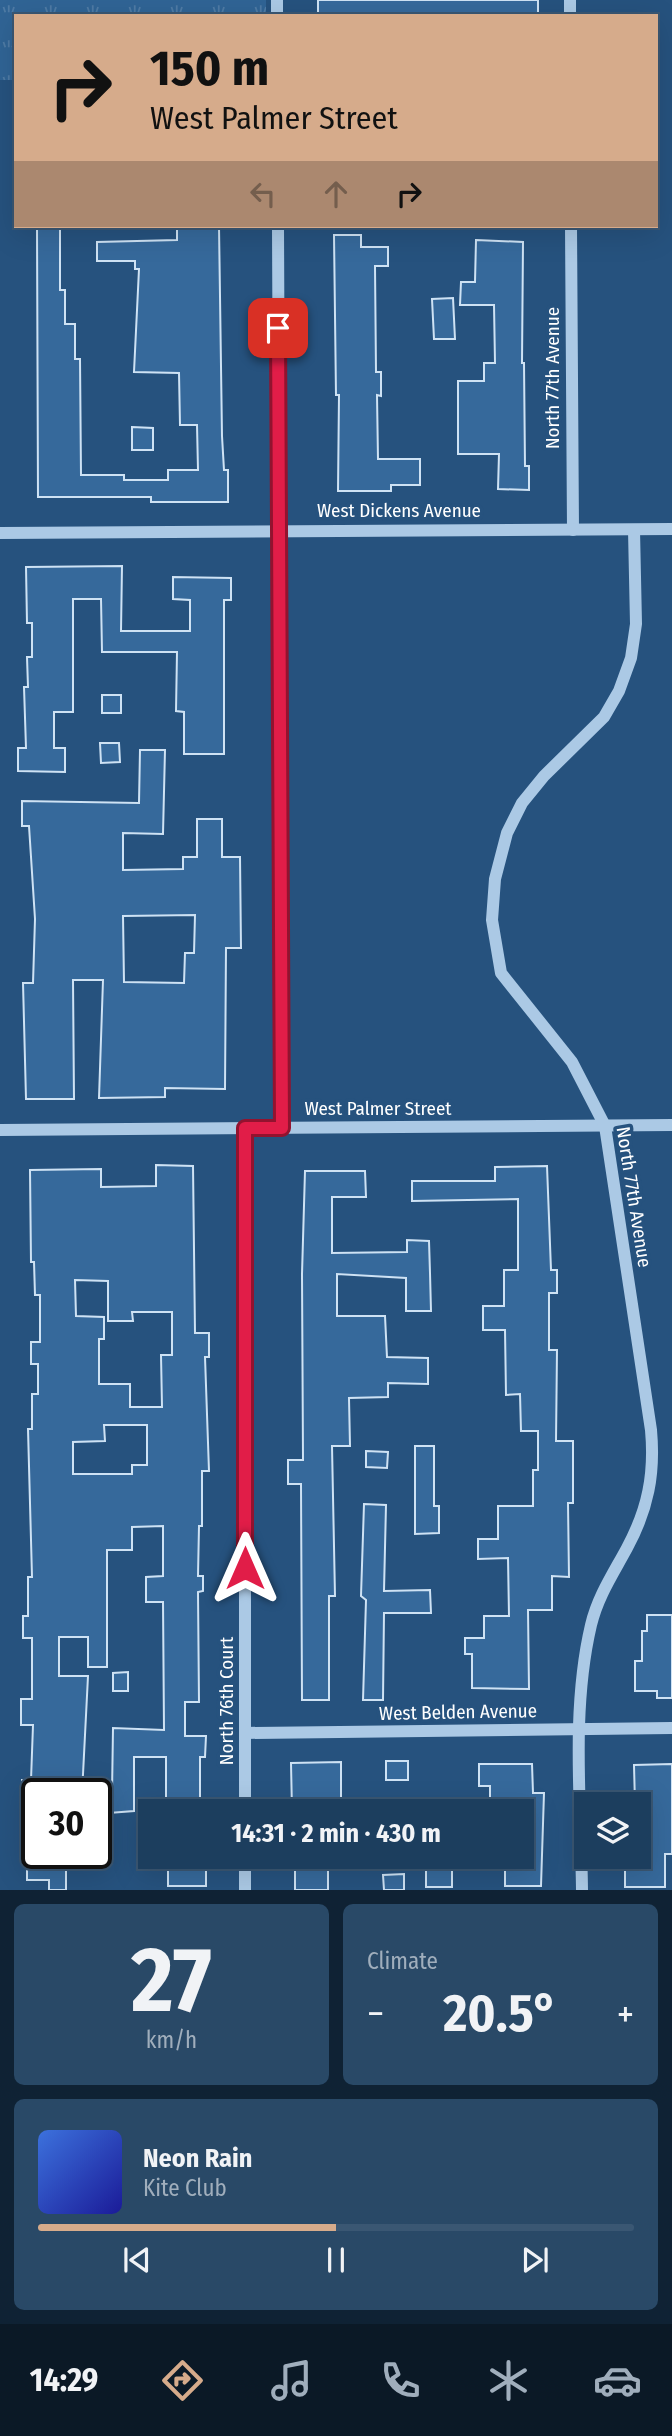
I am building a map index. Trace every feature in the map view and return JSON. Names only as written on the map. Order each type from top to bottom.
[{"type":"street","points":[[278,228],[282,1128]]},
{"type":"street","name":"North 77th Avenue","points":[[571,228],[572,530]]},
{"type":"street","name":"West Dickens Avenue","points":[[0,533],[672,529]]},
{"type":"street","name":"North 77th Avenue","points":[[582,1890],[581,1730],[584,1670],[597,1603],[629,1546],[653,1480],[654,1461],[604,1126],[572,1062],[501,973],[492,920],[495,879],[504,845],[522,803],[544,776],[604,717],[620,691],[631,658],[636,624],[634,530]]},
{"type":"street","name":"West Palmer Street","points":[[0,1130],[672,1125]]},
{"type":"street","name":"North 76th Court","points":[[245,1128],[245,1799]]},
{"type":"street","name":"West Belden Avenue","points":[[245,1733],[672,1728]]},
{"type":"street","points":[[245,1869],[245,1890]]},
{"type":"green space","points":[[0,0],[266,0],[266,14],[14,14],[14,80],[0,80]]},
{"type":"building","points":[[318,0],[538,0],[538,14],[318,14]]},
{"type":"building","points":[[37,228],[60,228],[60,290],[65,290],[65,324],[75,324],[75,359],[80,359],[81,475],[124,475],[124,480],[168,480],[168,470],[198,470],[197,425],[180,425],[179,373],[134,372],[139,269],[135,269],[135,261],[97,261],[97,242],[177,240],[177,228],[219,228],[222,436],[224,470],[228,470],[228,502],[151,502],[151,497],[38,497]]},
{"type":"building","points":[[334,235],[361,235],[361,247],[388,247],[388,266],[375,266],[376,372],[381,372],[381,396],[377,395],[378,459],[420,459],[420,485],[391,485],[391,491],[338,491],[339,395],[336,395]]},
{"type":"building","points":[[476,240],[523,242],[522,363],[525,466],[529,466],[529,490],[498,489],[499,454],[458,454],[458,381],[484,381],[484,363],[495,363],[494,305],[460,305],[461,282],[475,282]]},
{"type":"building","points":[[453,298],[455,339],[434,339],[432,299]]},
{"type":"building","points":[[132,427],[153,428],[153,450],[132,450]]},
{"type":"building","points":[[122,566],[121,631],[190,631],[190,600],[173,599],[173,577],[231,578],[231,600],[224,600],[224,754],[184,754],[184,712],[176,711],[177,652],[102,652],[101,599],[73,599],[73,712],[54,712],[54,748],[65,748],[65,772],[18,771],[18,748],[26,748],[24,687],[28,687],[27,657],[32,657],[32,623],[27,623],[26,567]]},
{"type":"building","points":[[102,695],[121,695],[121,713],[102,713]]},
{"type":"building","points":[[100,743],[119,743],[120,762],[101,763]]},
{"type":"building","points":[[140,750],[165,750],[163,834],[123,833],[123,870],[183,869],[183,857],[197,857],[197,819],[222,819],[222,857],[240,857],[241,948],[226,948],[225,1089],[165,1088],[165,1097],[99,1098],[103,980],[73,980],[74,1099],[26,1099],[23,983],[33,983],[35,919],[29,826],[22,826],[22,801],[139,803]],"holes":[[[195,915],[194,953],[185,953],[184,983],[124,982],[123,916]]]},
{"type":"building","points":[[156,1165],[193,1166],[195,1333],[209,1333],[209,1357],[205,1357],[209,1471],[202,1471],[202,1526],[199,1526],[198,1576],[203,1576],[203,1591],[198,1592],[199,1702],[185,1702],[185,1736],[206,1736],[205,1757],[200,1757],[200,1799],[166,1799],[166,1757],[134,1757],[134,1811],[112,1813],[113,1728],[164,1730],[163,1602],[146,1602],[146,1577],[163,1576],[163,1526],[132,1527],[132,1550],[107,1550],[107,1667],[88,1667],[88,1637],[59,1637],[59,1676],[88,1676],[83,1778],[31,1778],[33,1725],[21,1725],[21,1699],[32,1699],[32,1638],[23,1638],[23,1616],[28,1616],[28,1577],[32,1577],[28,1429],[32,1429],[32,1394],[38,1394],[38,1364],[31,1364],[31,1342],[40,1342],[40,1295],[35,1295],[34,1262],[31,1262],[30,1170],[101,1169],[101,1187],[156,1186]],"holes":[[[75,1280],[108,1281],[108,1321],[133,1321],[132,1312],[172,1312],[172,1355],[161,1355],[162,1407],[130,1407],[130,1384],[99,1384],[99,1339],[104,1339],[104,1317],[76,1316]],[[104,1425],[147,1425],[147,1465],[132,1465],[132,1474],[73,1474],[73,1442],[105,1441]]]},
{"type":"building","points":[[547,1166],[551,1270],[557,1270],[557,1293],[549,1293],[549,1350],[557,1350],[556,1441],[573,1441],[573,1503],[568,1503],[569,1577],[552,1576],[552,1610],[528,1610],[529,1689],[472,1688],[472,1654],[465,1654],[465,1638],[484,1638],[484,1616],[509,1616],[508,1558],[478,1559],[478,1539],[498,1539],[498,1506],[533,1506],[533,1470],[538,1470],[538,1431],[521,1431],[520,1394],[506,1395],[505,1330],[483,1330],[483,1306],[504,1306],[504,1270],[518,1270],[518,1199],[412,1201],[412,1181],[495,1181],[495,1167]]},
{"type":"building","points":[[305,1171],[365,1171],[366,1197],[332,1197],[332,1253],[407,1252],[407,1240],[429,1241],[431,1311],[406,1311],[406,1278],[337,1274],[337,1316],[385,1316],[387,1357],[428,1358],[428,1384],[388,1383],[388,1397],[349,1398],[350,1446],[332,1446],[335,1596],[329,1596],[329,1700],[302,1700],[301,1484],[288,1484],[288,1460],[303,1460],[302,1274]]},
{"type":"building","points":[[415,1446],[434,1446],[434,1506],[439,1506],[439,1533],[415,1534]]},
{"type":"building","points":[[366,1451],[388,1452],[387,1468],[366,1467]]},
{"type":"building","points":[[364,1504],[386,1505],[384,1591],[430,1590],[431,1613],[384,1613],[383,1700],[363,1700],[366,1600],[361,1596]]},
{"type":"building","points":[[647,1615],[672,1615],[672,1698],[657,1698],[657,1691],[635,1691],[635,1661],[642,1661],[642,1631],[647,1631]]},
{"type":"building","points":[[128,1672],[128,1691],[113,1691],[113,1673]]},
{"type":"building","points":[[386,1761],[408,1761],[408,1780],[386,1780]]},
{"type":"building","points":[[341,1762],[341,1799],[292,1799],[291,1763]]},
{"type":"building","points":[[479,1764],[532,1764],[533,1793],[544,1793],[541,1886],[505,1886],[505,1869],[534,1869],[534,1799],[490,1799],[490,1786],[479,1786]]},
{"type":"building","points":[[672,1764],[672,1854],[665,1854],[665,1887],[625,1887],[625,1869],[651,1869],[651,1792],[635,1792],[634,1765]]},
{"type":"building","points":[[27,1869],[66,1869],[66,1890],[49,1890],[49,1880],[27,1880]]},
{"type":"building","points":[[168,1869],[206,1869],[206,1886],[168,1886]]},
{"type":"building","points":[[295,1869],[328,1869],[328,1890],[295,1890]]},
{"type":"building","points":[[426,1869],[452,1869],[452,1887],[426,1887]]},
{"type":"building","points":[[404,1874],[404,1890],[384,1890],[383,1875]]},
{"type":"route","points":[[245,1568],[245,1128],[282,1128],[278,328]]}]
